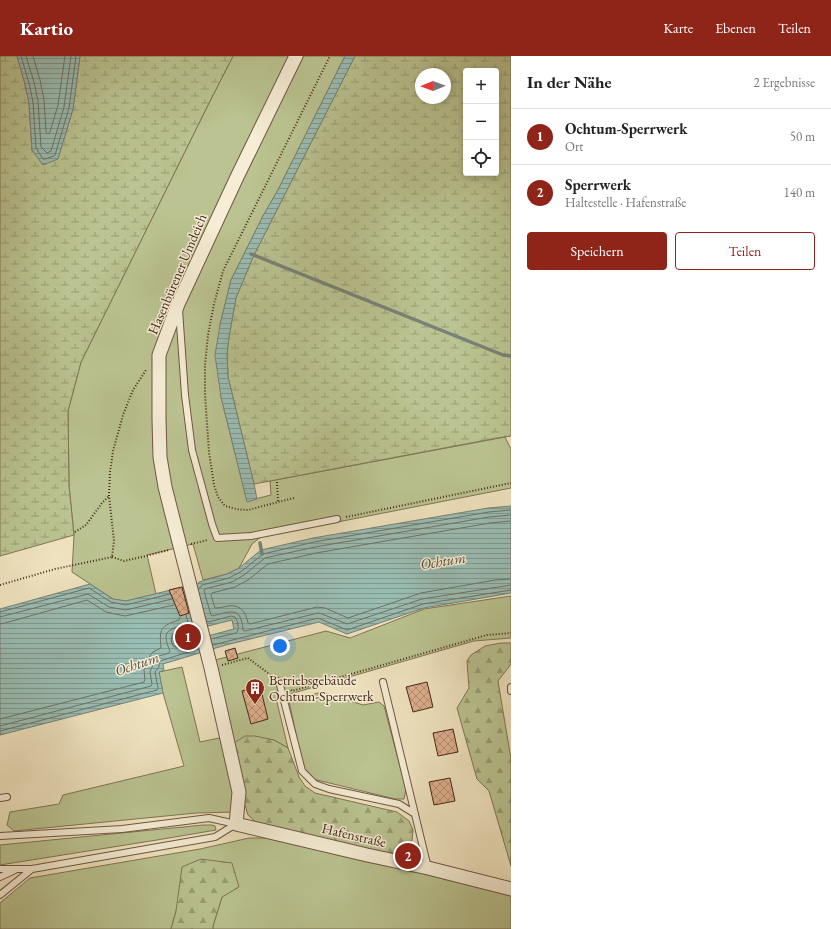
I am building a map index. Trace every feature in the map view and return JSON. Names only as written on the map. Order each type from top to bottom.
[{"type":"street","name":"Hasenbürener Umdeich","points":[[236,824],[239,792],[211,668],[165,487],[160,456],[159,355],[178,304],[296,56]]},
{"type":"street","name":"Hafenstraße","points":[[236,824],[428,868],[511,889]]},
{"type":"lane","points":[[178,304],[185,395],[192,450],[217,538],[251,536],[337,519]]},
{"type":"lane","points":[[278,681],[302,771],[315,784],[329,789],[399,804],[415,814]]},
{"type":"lane","points":[[383,682],[428,868]]},
{"type":"lane","points":[[0,836],[122,829],[209,818],[236,824]]},
{"type":"lane","points":[[0,869],[32,869],[215,837],[236,824]]},
{"type":"lane","points":[[0,877],[16,869]]},
{"type":"lane","points":[[0,895],[32,869]]},
{"type":"path","points":[[294,498],[248,510],[225,506],[218,497],[214,485],[209,452],[205,395],[205,365],[208,335],[214,304],[223,271],[330,56]]},
{"type":"path","points":[[112,557],[114,541],[109,496],[113,451],[123,415],[133,390],[147,368],[159,355]]},
{"type":"path","points":[[277,482],[278,502]]},
{"type":"path","points":[[337,519],[511,483]]},
{"type":"path","points":[[75,532],[86,525],[109,496]]},
{"type":"path","points":[[0,585],[55,569],[112,557],[124,561],[217,538]]},
{"type":"path","points":[[211,668],[248,658],[292,691],[487,635],[511,633]]},
{"type":"green space","points":[[0,56],[17,56],[29,103],[32,150],[43,164],[58,158],[73,109],[80,56],[233,56],[81,362],[68,411],[69,486],[74,535],[0,556]]},
{"type":"green space","points":[[233,56],[345,56],[231,280],[220,325],[221,397],[247,501],[271,495],[270,481],[505,437],[511,449],[511,488],[261,537],[252,544],[239,568],[227,574],[203,580],[193,544],[147,555],[156,594],[126,601],[113,599],[72,572],[74,535],[69,486],[68,411],[81,362]]},
{"type":"green space","points":[[355,56],[511,56],[511,436],[254,484],[228,377],[227,354],[236,298],[253,257]]},
{"type":"green space","points":[[511,596],[511,638],[474,641],[276,698],[288,748],[274,740],[234,743],[215,660],[326,631],[350,638],[424,609]]},
{"type":"green space","points":[[511,643],[511,664],[498,681],[511,759],[511,866],[489,791],[477,779],[457,708],[469,688],[467,661],[471,655],[485,646]]},
{"type":"green space","points":[[182,667],[200,742],[224,737],[235,792],[235,812],[196,813],[14,831],[7,825],[10,812],[59,804],[63,795],[184,766],[163,693],[159,672]]},
{"type":"green space","points":[[322,692],[363,705],[379,702],[384,706],[406,789],[404,799],[395,799],[313,779],[303,768],[289,701]]},
{"type":"green space","points":[[245,736],[255,736],[274,740],[288,748],[299,777],[305,786],[315,793],[397,812],[409,821],[413,830],[412,840],[406,851],[397,854],[383,855],[258,824],[248,815],[244,802],[234,743]]},
{"type":"green space","points":[[203,825],[215,826],[216,830],[0,865],[0,845]]},
{"type":"green space","points":[[249,838],[266,838],[502,891],[511,895],[511,929],[213,929],[222,897],[176,911],[171,929],[0,929],[0,903],[30,878],[200,849]]},
{"type":"green space","points":[[201,859],[232,863],[239,887],[222,897],[213,929],[171,929],[176,911],[182,867]]},
{"type":"water","points":[[17,56],[80,56],[73,109],[58,159],[43,165],[32,150],[29,103]]},
{"type":"water","points":[[345,56],[355,56],[253,257],[236,298],[227,354],[228,377],[257,499],[247,502],[221,397],[215,355],[220,325],[231,280]]},
{"type":"water","name":"Ochtum","points":[[511,506],[511,593],[424,608],[347,634],[319,622],[226,645],[163,664],[164,670],[159,672],[163,693],[0,735],[0,609],[90,584],[113,599],[126,601],[187,586],[199,631],[175,637],[177,644],[234,629],[232,620],[204,627],[194,588],[199,582],[227,574],[239,568],[261,550],[313,538],[488,508]]},
{"type":"building","points":[[182,587],[189,613],[180,616],[169,590]]},
{"type":"building","points":[[235,648],[238,658],[228,661],[225,651]]},
{"type":"building","points":[[427,682],[433,707],[413,712],[406,687]]},
{"type":"building","name":"Betriebsgebäude Ochtum-Sperrwerk","points":[[260,686],[268,719],[251,724],[242,691]]},
{"type":"building","points":[[453,729],[458,752],[438,756],[433,733]]},
{"type":"building","points":[[450,778],[455,801],[434,805],[429,782]]},
{"type":"waterway","points":[[251,254],[503,355],[511,356]]},
{"type":"waterway","points":[[260,543],[262,554]]},
{"type":"place","name":"Ochtum-Sperrwerk","points":[[188,637]]},
{"type":"place","name":"Betriebsgebäude Ochtum-Sperrwerk","points":[[255,705]]},
{"type":"place","name":"Sperrwerk","points":[[408,856]]}]
